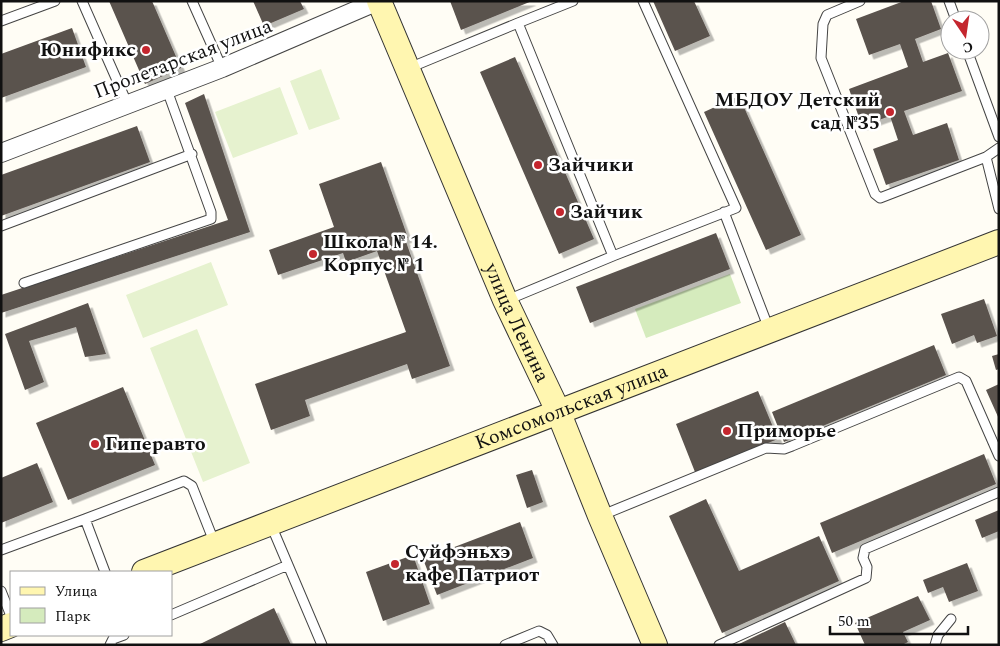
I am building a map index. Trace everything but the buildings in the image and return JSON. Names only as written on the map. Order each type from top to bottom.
[{"type":"main road","name":"улица Ленина","points":[[379,1],[406,69],[505,300],[558,411],[655,645]]},
{"type":"main road","name":"Комсомольская улица","points":[[147,571],[999,242]]},
{"type":"street","name":"Пролетарская улица","points":[[1,153],[222,68],[379,1]]},
{"type":"lane","points":[[1,21],[54,1]]},
{"type":"lane","points":[[82,1],[126,104]]},
{"type":"lane","points":[[192,1],[222,68]]},
{"type":"lane","points":[[406,69],[573,1]]},
{"type":"lane","points":[[505,300],[736,208],[643,1]]},
{"type":"lane","points":[[860,1],[827,15],[823,24],[821,58],[875,194],[880,198],[986,157],[999,148]]},
{"type":"lane","points":[[518,23],[612,256]]},
{"type":"lane","points":[[971,60],[999,137]]},
{"type":"lane","points":[[24,283],[209,221],[211,212],[192,154],[167,90]]},
{"type":"lane","points":[[1,226],[192,154]]},
{"type":"lane","points":[[986,157],[999,209]]},
{"type":"lane","points":[[724,212],[770,331]]},
{"type":"lane","points":[[600,516],[766,448],[784,449],[792,446],[959,377],[966,381],[999,456]]},
{"type":"lane","points":[[1,550],[184,481],[192,486],[215,544]]},
{"type":"lane","points":[[719,645],[866,578],[867,567],[863,558],[865,549],[999,492]]},
{"type":"lane","points":[[85,519],[106,571]]},
{"type":"lane","points":[[270,522],[322,645]]},
{"type":"lane","points":[[172,615],[288,565]]},
{"type":"lane","points":[[1,591],[10,614]]},
{"type":"lane","points":[[935,645],[938,635],[951,619]]},
{"type":"lane","points":[[505,645],[539,631],[547,635],[553,645]]},
{"type":"lane","points":[[110,645],[114,639],[122,636]]},
{"type":"green space","points":[[321,69],[340,119],[309,130],[290,81]]},
{"type":"green space","points":[[280,87],[298,134],[233,158],[215,112]]},
{"type":"green space","points":[[211,262],[228,305],[143,338],[126,295]]},
{"type":"green space","points":[[730,274],[741,303],[646,338],[635,309]]},
{"type":"green space","points":[[197,329],[250,463],[203,482],[150,348]]},
{"type":"place","name":"Юнификс","points":[[146,50]]},
{"type":"place","name":"МБДОУ Детский сад №35","points":[[890,112]]},
{"type":"place","name":"Зайчики","points":[[538,165]]},
{"type":"place","name":"Зайчик","points":[[560,212]]},
{"type":"place","name":"Школа № 14. Корпус № 1","points":[[313,254]]},
{"type":"place","name":"Приморье","points":[[727,431]]},
{"type":"place","name":"Гиперавто","points":[[95,444]]},
{"type":"place","name":"Суйфэньхэ кафе Патриот","points":[[395,564]]}]
